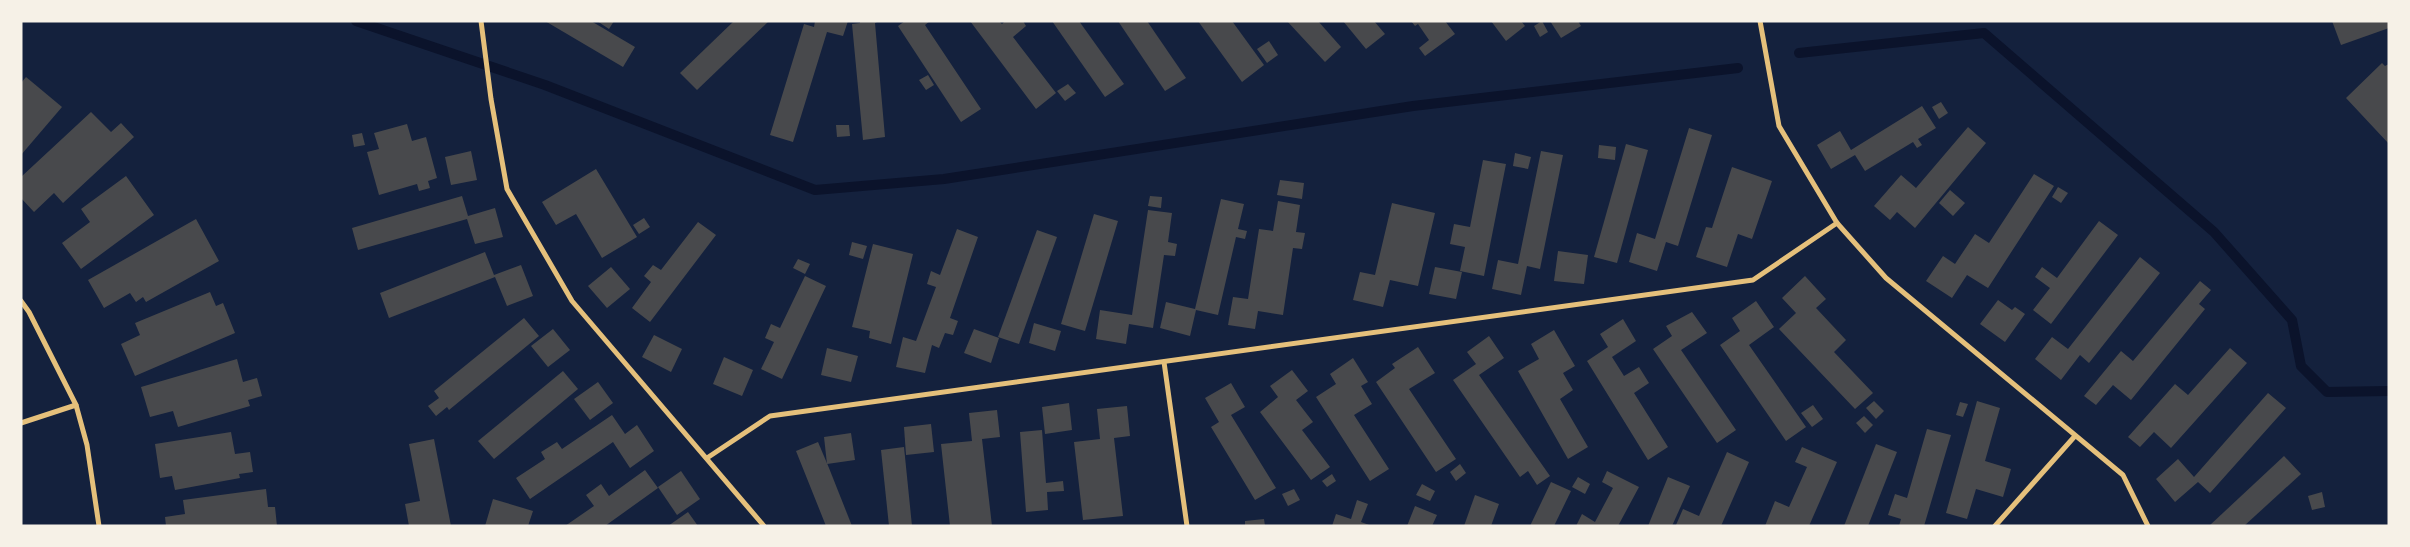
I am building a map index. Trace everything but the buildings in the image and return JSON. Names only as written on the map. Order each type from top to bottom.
[{"type":"street","points":[[481,21],[491,99],[507,189],[572,301],[764,526]]},
{"type":"street","points":[[1760,21],[1779,126],[1837,223],[1886,278],[2123,475],[2148,526]]},
{"type":"street","points":[[707,458],[770,416],[1753,280],[1837,223]]},
{"type":"street","points":[[21,301],[29,312],[76,405],[87,445],[99,526]]},
{"type":"street","points":[[1164,362],[1187,526]]},
{"type":"street","points":[[21,423],[76,405]]},
{"type":"street","points":[[1995,526],[2075,436]]},
{"type":"waterway","points":[[356,21],[545,85],[815,190],[944,179],[1413,106],[1738,68]]},
{"type":"waterway","points":[[1799,53],[1984,33],[2214,232],[2292,320],[2301,366],[2327,392],[2389,391]]}]
